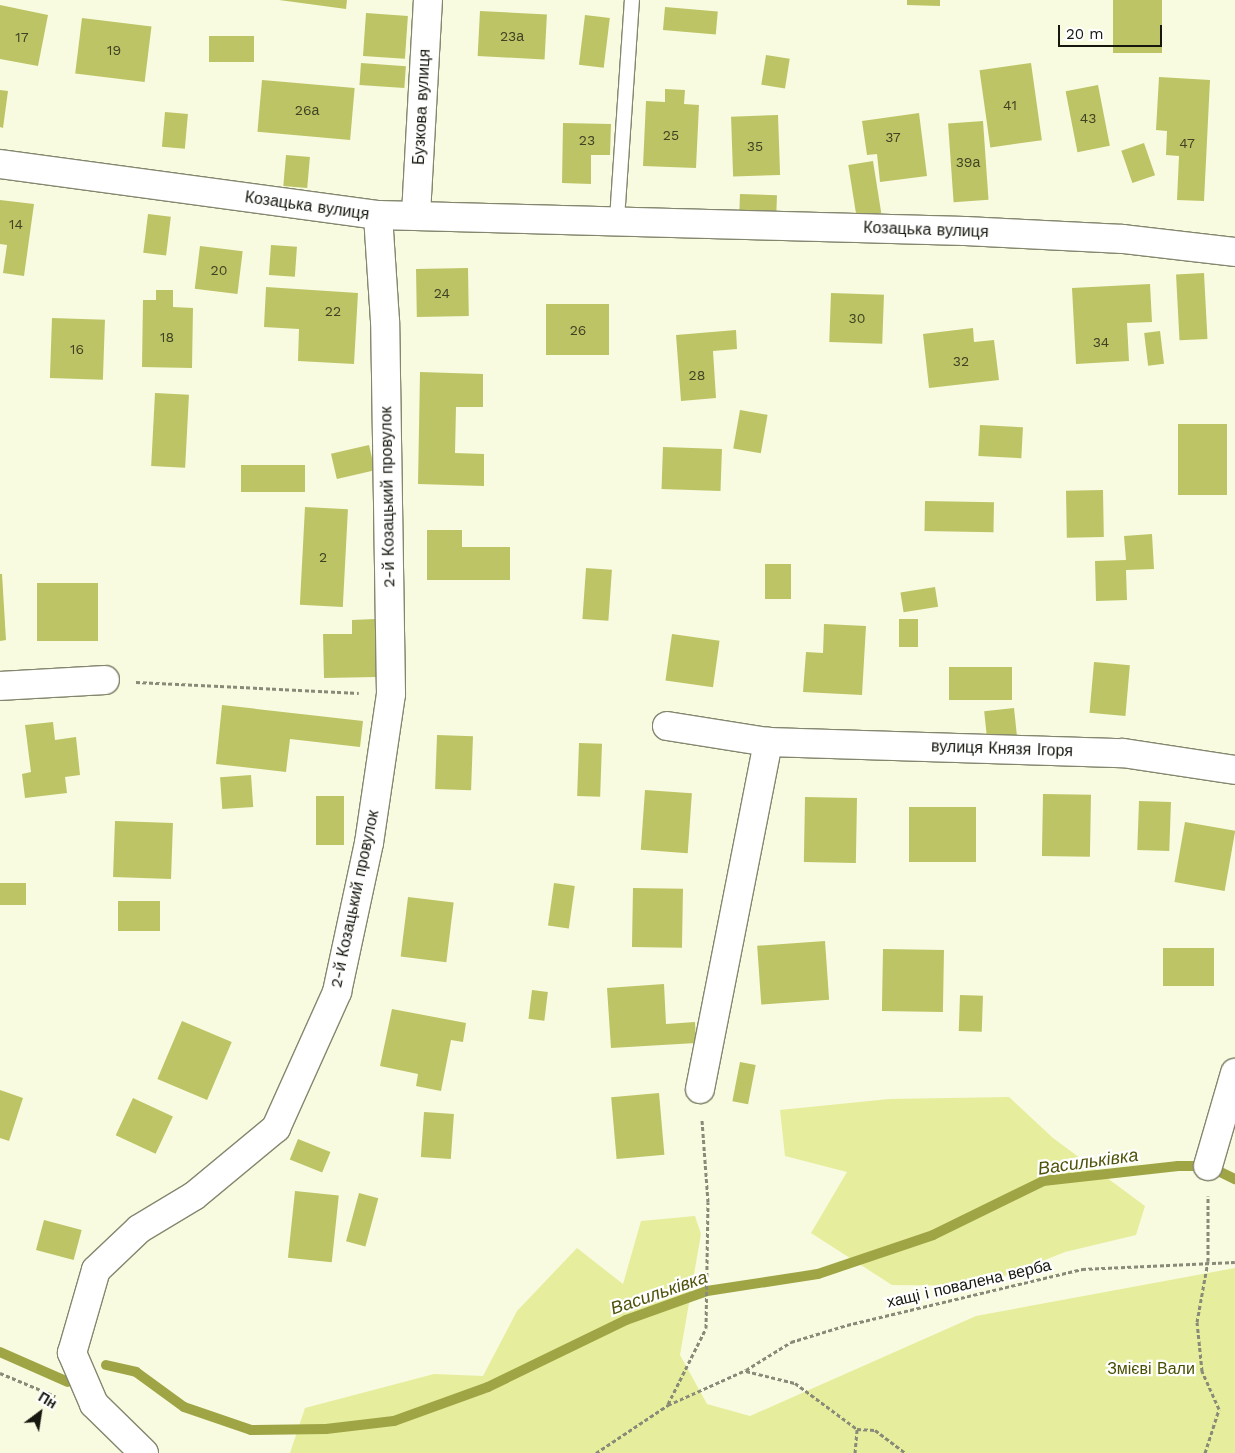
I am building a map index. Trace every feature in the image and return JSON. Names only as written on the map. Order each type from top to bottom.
[{"type":"street","name":"Бузкова вулиця","points":[[416,214],[428,0]]},
{"type":"street","name":"Козацька вулиця","points":[[0,164],[378,215],[416,214],[617,219],[1113,238],[1235,252]]},
{"type":"street","name":"2-й Козацький провулок","points":[[144,1453],[94,1404],[72,1353],[96,1270],[139,1228],[194,1196],[276,1128],[337,992],[369,842],[391,694],[385,321],[378,215]]},
{"type":"street","points":[[0,686],[105,680]]},
{"type":"street","name":"вулиця Князя Ігоря","points":[[667,726],[768,742],[1123,753],[1235,770]]},
{"type":"street","points":[[700,1089],[768,742]]},
{"type":"street","points":[[1208,1166],[1235,1073]]},
{"type":"lane","points":[[617,219],[632,0]]},
{"type":"path","points":[[105,680],[391,694]]},
{"type":"path","points":[[668,1406],[706,1328],[708,1202],[700,1089]]},
{"type":"path","points":[[1205,1453],[1219,1409],[1202,1371],[1197,1322],[1208,1261],[1208,1166]]},
{"type":"path","name":"хащі і повалена верба","points":[[596,1453],[668,1406],[746,1370],[792,1342],[847,1325],[1082,1269],[1208,1261],[1235,1262]]},
{"type":"path","points":[[746,1370],[796,1383],[857,1429],[875,1430],[905,1453]]},
{"type":"path","points":[[0,1373],[64,1400],[94,1404]]},
{"type":"path","points":[[855,1453],[857,1429]]},
{"type":"green space","points":[[1009,1097],[1053,1138],[1145,1206],[1136,1235],[1065,1252],[979,1286],[892,1285],[811,1233],[847,1172],[785,1156],[780,1110],[889,1099]]},
{"type":"green space","name":"Змієві Вали","points":[[695,1216],[701,1234],[680,1355],[707,1404],[750,1416],[976,1316],[1235,1268],[1235,1453],[290,1453],[305,1408],[434,1374],[483,1376],[517,1311],[577,1248],[623,1284],[641,1221]]},
{"type":"building","points":[[279,0],[347,0],[346,9]]},
{"type":"building","points":[[907,0],[940,0],[940,6],[907,5]]},
{"type":"building","points":[[1113,0],[1162,0],[1162,53],[1113,53]]},
{"type":"building","points":[[0,5],[48,15],[38,66],[0,59]]},
{"type":"building","points":[[665,7],[718,12],[716,35],[663,30]]},
{"type":"building","points":[[480,11],[547,15],[545,59],[478,56]]},
{"type":"building","points":[[366,13],[408,16],[405,59],[363,56]]},
{"type":"building","points":[[585,15],[610,18],[604,68],[579,65]]},
{"type":"building","points":[[82,18],[151,27],[145,82],[75,74]]},
{"type":"building","points":[[209,36],[254,36],[254,62],[209,62]]},
{"type":"building","points":[[766,55],[790,59],[785,88],[761,85]]},
{"type":"building","points":[[361,63],[406,66],[404,88],[359,85]]},
{"type":"building","points":[[1031,63],[1042,140],[990,147],[980,70]]},
{"type":"building","points":[[1159,77],[1210,80],[1204,201],[1177,200],[1179,156],[1166,155],[1167,131],[1156,130]]},
{"type":"building","points":[[262,80],[355,88],[350,140],[257,132]]},
{"type":"building","points":[[1098,85],[1110,146],[1077,152],[1066,91]]},
{"type":"building","points":[[665,89],[685,90],[684,104],[699,105],[696,168],[643,166],[646,101],[665,102]]},
{"type":"building","points":[[0,90],[8,91],[3,128],[0,127]]},
{"type":"building","points":[[165,112],[188,114],[185,149],[162,147]]},
{"type":"building","points":[[919,113],[927,176],[880,182],[877,154],[867,155],[862,121]]},
{"type":"building","points":[[778,115],[780,175],[733,177],[731,117]]},
{"type":"building","points":[[983,121],[989,200],[954,202],[948,123]]},
{"type":"building","points":[[563,123],[611,124],[610,155],[591,155],[591,184],[562,183]]},
{"type":"building","points":[[1144,143],[1155,175],[1132,183],[1121,151]]},
{"type":"building","points":[[286,155],[310,157],[307,188],[283,186]]},
{"type":"building","points":[[873,161],[881,213],[857,217],[848,165]]},
{"type":"building","points":[[740,194],[777,195],[776,217],[739,216]]},
{"type":"building","points":[[0,200],[34,204],[24,276],[3,273],[7,245],[0,244]]},
{"type":"building","points":[[148,214],[171,217],[166,256],[143,253]]},
{"type":"building","points":[[271,245],[297,247],[295,277],[269,275]]},
{"type":"building","points":[[200,246],[243,251],[237,294],[195,289]]},
{"type":"building","points":[[468,268],[469,316],[417,317],[416,269]]},
{"type":"building","points":[[1204,273],[1207,339],[1179,340],[1176,274]]},
{"type":"building","points":[[1150,284],[1152,322],[1127,323],[1129,361],[1076,364],[1072,288]]},
{"type":"building","points":[[266,287],[358,293],[354,364],[298,361],[299,329],[264,327]]},
{"type":"building","points":[[156,290],[173,290],[173,307],[193,308],[192,368],[142,367],[143,300],[156,300]]},
{"type":"building","points":[[831,293],[884,295],[882,344],[829,342]]},
{"type":"building","points":[[546,304],[609,304],[609,355],[546,355]]},
{"type":"building","points":[[52,318],[105,320],[103,380],[50,378]]},
{"type":"building","points":[[973,328],[974,342],[994,340],[999,380],[929,388],[923,334]]},
{"type":"building","points":[[736,330],[737,349],[713,351],[716,398],[681,401],[676,335]]},
{"type":"building","points":[[1160,331],[1164,364],[1148,366],[1144,333]]},
{"type":"building","points":[[420,372],[483,374],[483,407],[456,407],[455,453],[484,454],[484,486],[418,484]]},
{"type":"building","points":[[155,393],[189,395],[185,468],[151,466]]},
{"type":"building","points":[[740,410],[768,415],[761,453],[733,448]]},
{"type":"building","points":[[1178,424],[1227,424],[1227,495],[1178,495]]},
{"type":"building","points":[[980,425],[1023,427],[1021,458],[978,456]]},
{"type":"building","points":[[369,445],[375,470],[337,479],[331,454]]},
{"type":"building","points":[[663,447],[722,449],[720,491],[662,489]]},
{"type":"building","points":[[241,465],[305,465],[305,492],[241,492]]},
{"type":"building","points":[[1103,490],[1104,537],[1067,538],[1066,491]]},
{"type":"building","points":[[925,501],[994,502],[993,532],[924,531]]},
{"type":"building","points":[[305,507],[348,509],[343,607],[300,605]]},
{"type":"building","points":[[427,530],[462,530],[462,547],[510,547],[510,580],[427,580]]},
{"type":"building","points":[[1152,534],[1154,569],[1126,570],[1127,600],[1096,601],[1095,561],[1126,560],[1124,536]]},
{"type":"building","points":[[765,564],[791,564],[791,599],[765,599]]},
{"type":"building","points":[[586,568],[612,570],[608,621],[582,619]]},
{"type":"building","points":[[0,574],[2,574],[6,640],[0,641]]},
{"type":"building","points":[[37,583],[98,583],[98,641],[37,641]]},
{"type":"building","points":[[935,587],[938,607],[904,612],[900,592]]},
{"type":"building","points":[[375,619],[376,677],[324,678],[323,634],[352,634],[352,620]]},
{"type":"building","points":[[899,619],[918,619],[918,647],[899,647]]},
{"type":"building","points":[[824,624],[866,626],[862,695],[803,692],[806,652],[823,653]]},
{"type":"building","points":[[672,634],[720,641],[713,687],[665,681]]},
{"type":"building","points":[[1094,662],[1130,665],[1125,716],[1090,713]]},
{"type":"building","points":[[949,667],[1012,667],[1012,700],[949,700]]},
{"type":"building","points":[[222,705],[363,721],[360,747],[290,739],[286,772],[216,764]]},
{"type":"building","points":[[1014,708],[1017,736],[987,739],[984,711]]},
{"type":"building","points":[[53,722],[55,740],[76,737],[80,775],[65,777],[67,793],[25,798],[22,774],[31,772],[25,725]]},
{"type":"building","points":[[437,735],[473,736],[471,790],[435,789]]},
{"type":"building","points":[[579,743],[602,744],[600,797],[577,796]]},
{"type":"building","points":[[251,775],[253,807],[222,809],[220,777]]},
{"type":"building","points":[[645,790],[692,793],[688,853],[641,850]]},
{"type":"building","points":[[1043,794],[1091,795],[1090,857],[1042,856]]},
{"type":"building","points":[[316,796],[344,796],[344,845],[316,845]]},
{"type":"building","points":[[805,797],[857,798],[856,863],[804,862]]},
{"type":"building","points":[[1139,801],[1171,802],[1169,851],[1137,850]]},
{"type":"building","points":[[909,807],[976,807],[976,862],[909,862]]},
{"type":"building","points":[[115,821],[173,823],[171,879],[113,877]]},
{"type":"building","points":[[1185,822],[1235,831],[1225,891],[1174,882]]},
{"type":"building","points":[[0,883],[26,883],[26,905],[0,905]]},
{"type":"building","points":[[554,883],[575,886],[569,929],[548,926]]},
{"type":"building","points":[[633,888],[683,889],[682,948],[632,947]]},
{"type":"building","points":[[408,897],[454,903],[446,962],[401,957]]},
{"type":"building","points":[[118,901],[160,901],[160,931],[118,931]]},
{"type":"building","points":[[825,941],[829,1000],[761,1005],[757,946]]},
{"type":"building","points":[[1163,948],[1214,948],[1214,986],[1163,986]]},
{"type":"building","points":[[883,949],[944,950],[943,1012],[882,1011]]},
{"type":"building","points":[[664,984],[666,1024],[695,1022],[696,1043],[611,1048],[607,988]]},
{"type":"building","points":[[532,990],[548,992],[544,1021],[528,1019]]},
{"type":"building","points":[[960,995],[983,996],[982,1032],[959,1031]]},
{"type":"building","points":[[392,1009],[466,1023],[463,1042],[451,1040],[441,1091],[416,1086],[418,1074],[380,1066]]},
{"type":"building","points":[[182,1021],[232,1042],[207,1100],[157,1079]]},
{"type":"building","points":[[740,1062],[756,1065],[748,1104],[732,1101]]},
{"type":"building","points":[[0,1090],[23,1098],[9,1141],[0,1138]]},
{"type":"building","points":[[659,1093],[664,1155],[617,1159],[611,1097]]},
{"type":"building","points":[[133,1098],[173,1117],[156,1154],[116,1135]]},
{"type":"building","points":[[424,1112],[454,1114],[451,1159],[421,1157]]},
{"type":"building","points":[[298,1139],[330,1152],[322,1173],[290,1159]]},
{"type":"building","points":[[295,1191],[339,1196],[332,1262],[288,1258]]},
{"type":"building","points":[[359,1193],[378,1198],[365,1246],[346,1241]]},
{"type":"building","points":[[44,1220],[82,1230],[74,1260],[36,1250]]},
{"type":"waterway","name":"Васильківка","points":[[106,1365],[136,1372],[184,1407],[251,1430],[326,1429],[394,1421],[488,1387],[626,1320],[707,1291],[818,1274],[933,1235],[1043,1181],[1178,1166],[1208,1166],[1235,1179]]},
{"type":"waterway","name":"Васильківка","points":[[0,1352],[68,1382]]}]
